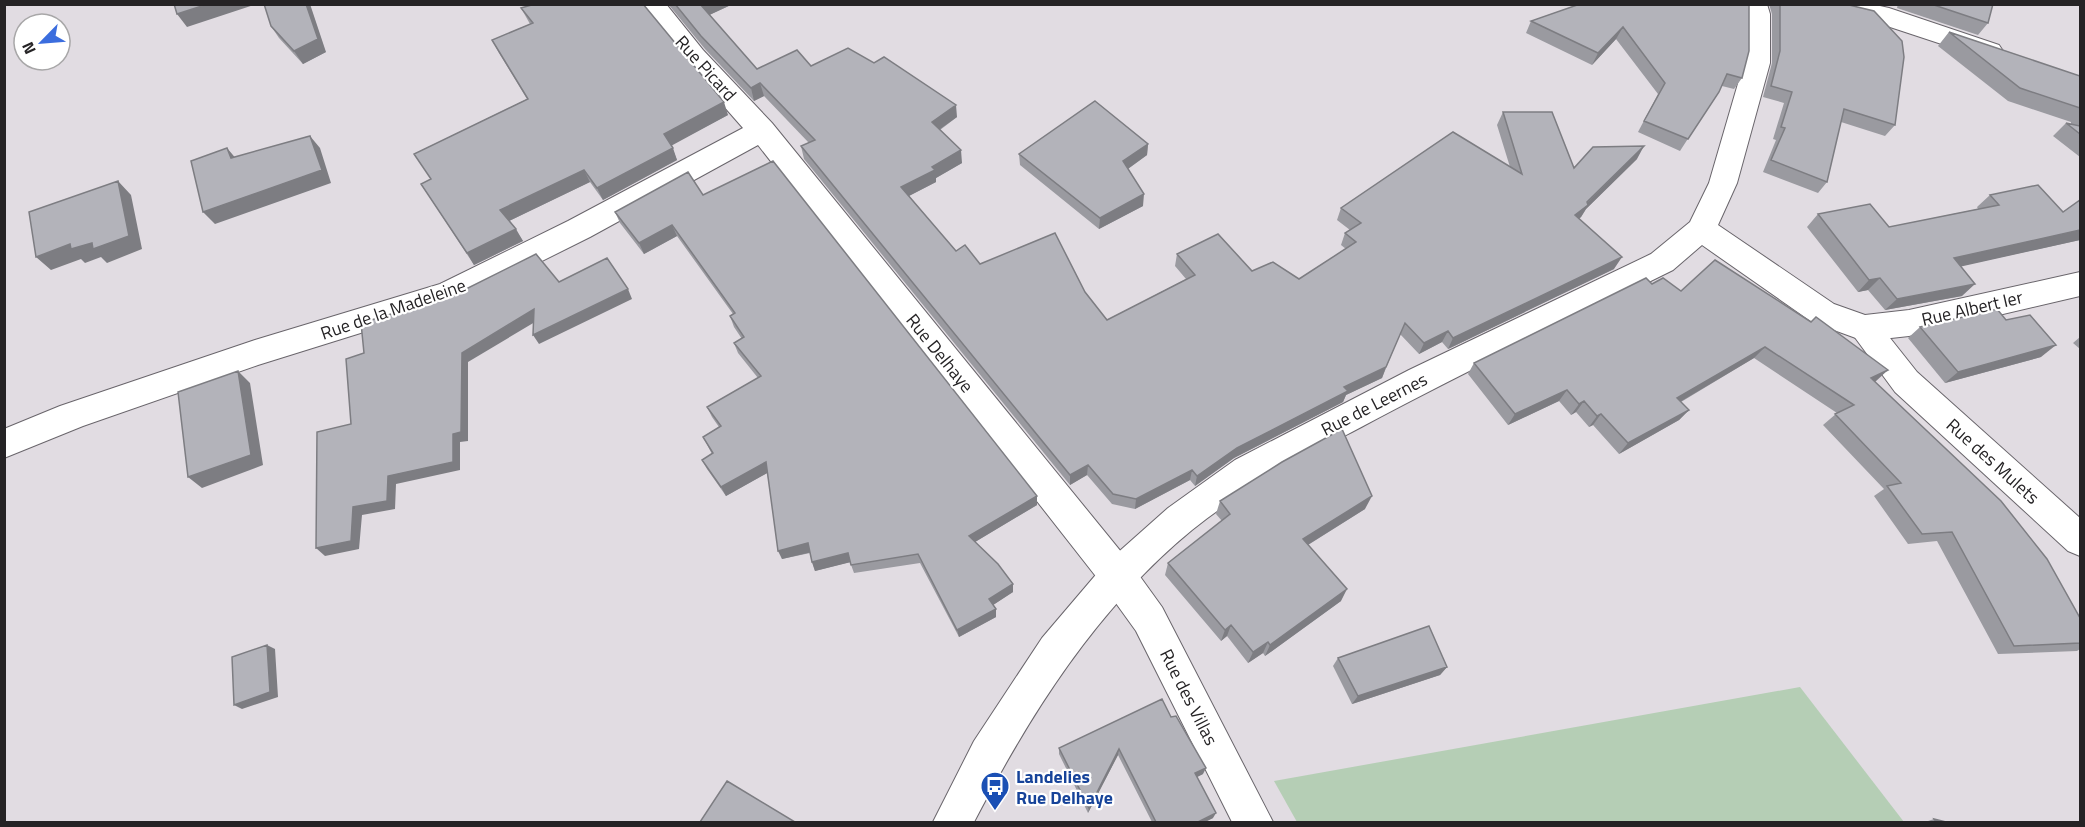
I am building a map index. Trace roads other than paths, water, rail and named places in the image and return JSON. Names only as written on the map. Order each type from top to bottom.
[{"type":"street","name":"Rue Picard","points":[[651,4],[694,56],[762,130]]},
{"type":"street","name":"Rue de Leernes","points":[[953,822],[988,755],[1055,651],[1118,576],[1180,519],[1247,471],[1420,380],[1662,262],[1701,229],[1723,183],[1757,63],[1757,14],[1754,4]]},
{"type":"street","points":[[1827,4],[1889,17],[2013,59]]},
{"type":"street","name":"Rue de la Madeleine","points":[[4,444],[72,416],[255,353],[449,293],[579,230],[762,130]]},
{"type":"street","name":"Rue Delhaye","points":[[762,130],[1118,576]]},
{"type":"street","points":[[1701,229],[1823,313],[1864,328]]},
{"type":"street","name":"Rue Albert Ier","points":[[1864,328],[1909,322],[2080,284]]},
{"type":"street","name":"Rue des Mulets","points":[[1864,328],[1906,382],[2080,540]]},
{"type":"street","name":"Rue des Villas","points":[[1118,576],[1149,619],[1253,822]]},
{"type":"place","name":"Landelies Rue Delhaye","points":[[995,812]]}]
